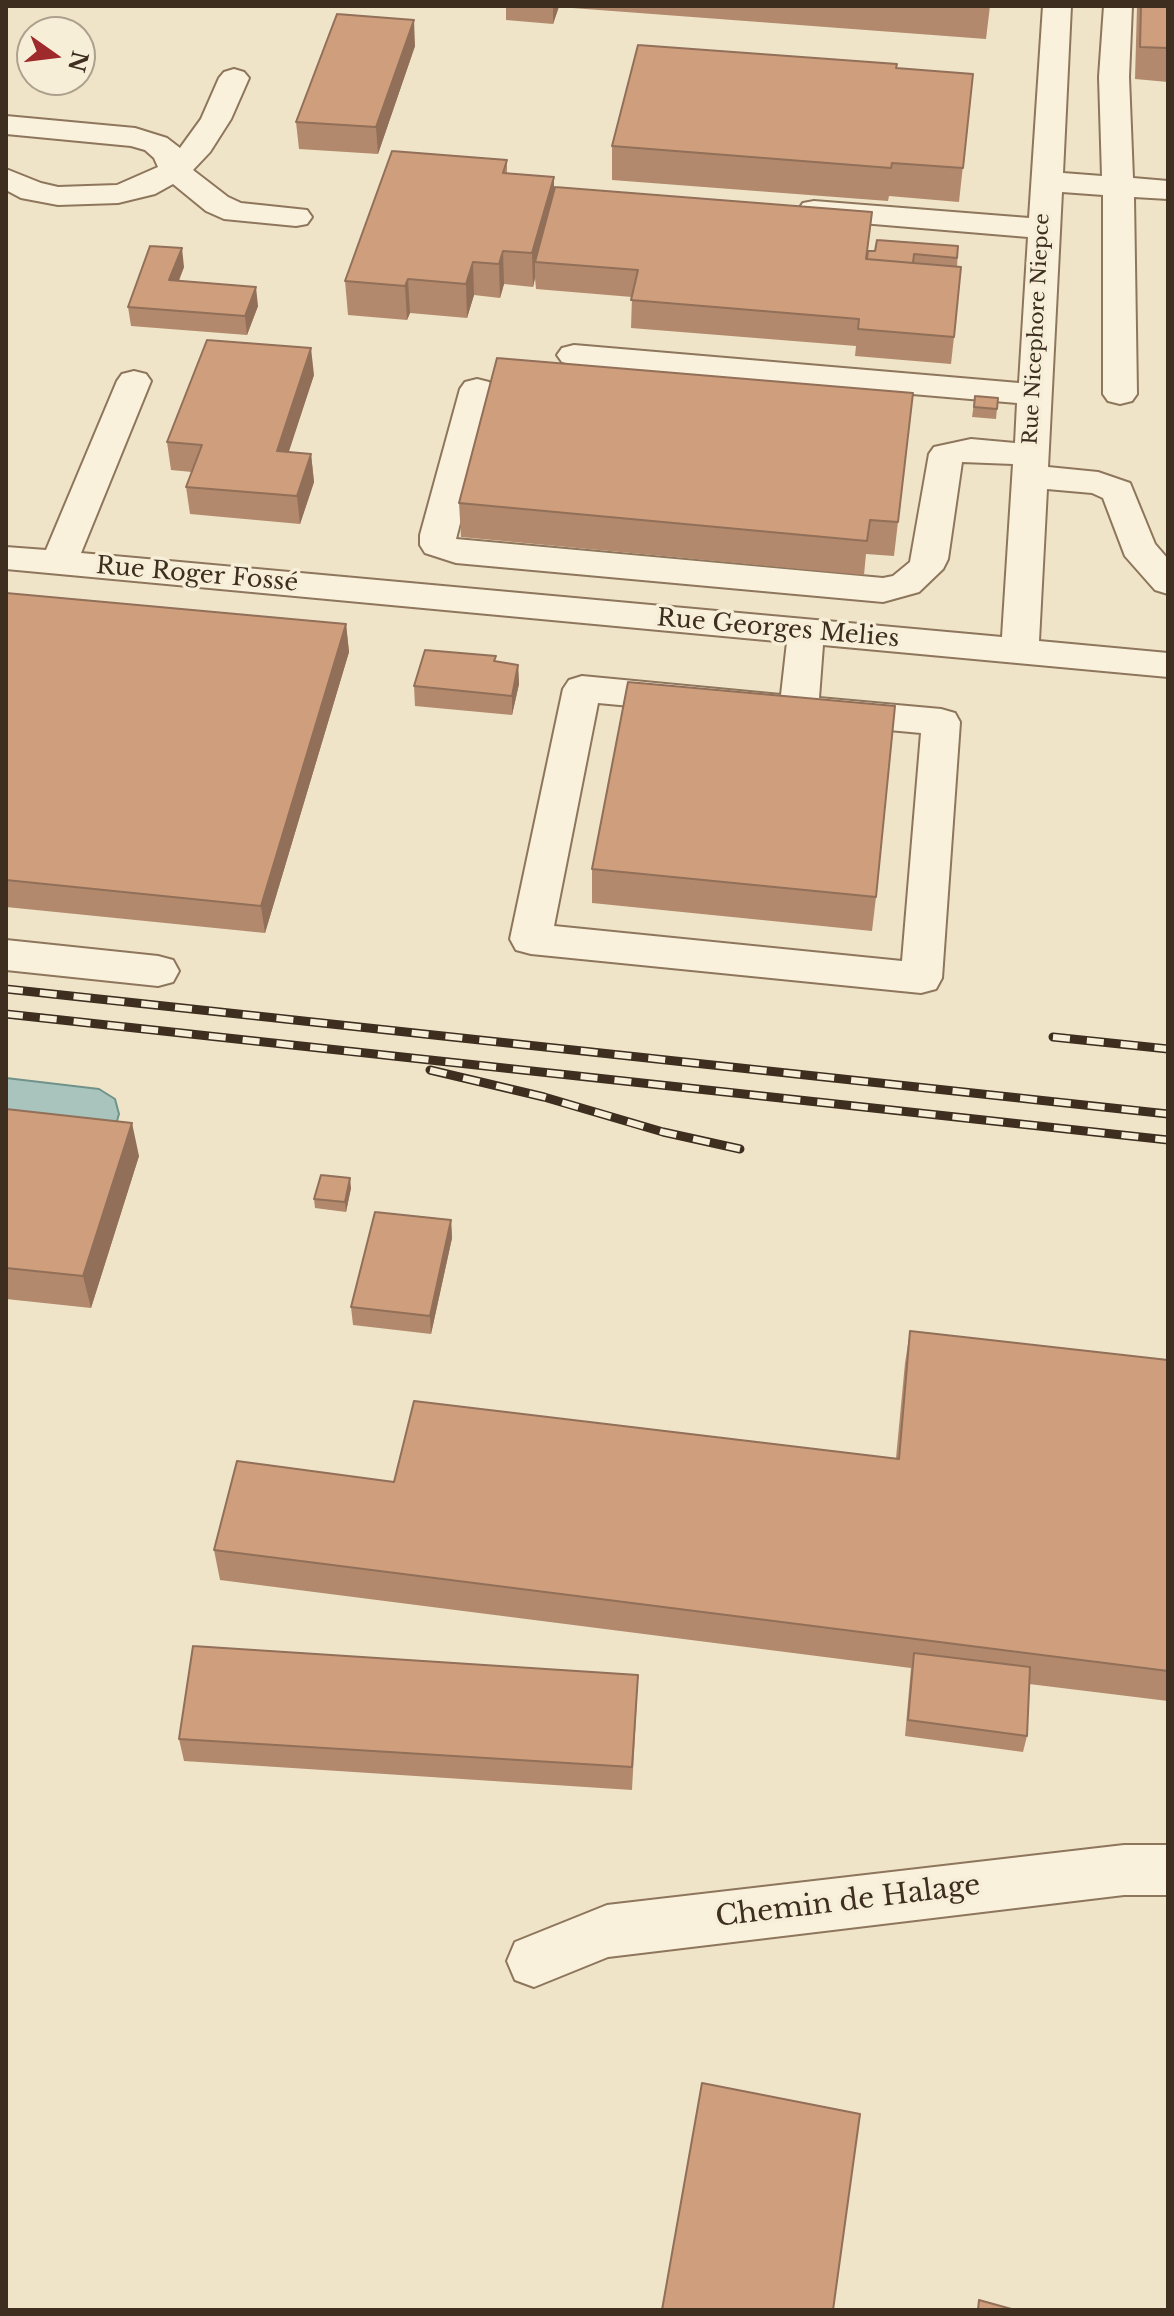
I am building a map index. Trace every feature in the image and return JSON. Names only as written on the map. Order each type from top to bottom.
[{"type":"street","name":"Rue Nicephore Niepce","points":[[1020,651],[1057,6]]},
{"type":"street","points":[[1118,6],[1114,77],[1120,238],[1120,394]]},
{"type":"street","points":[[6,178],[44,194],[93,197],[144,187],[175,171],[210,131],[234,78]]},
{"type":"street","points":[[6,125],[135,137],[156,144],[168,154],[175,171],[226,209],[296,217]]},
{"type":"street","points":[[1045,181],[1168,190]]},
{"type":"street","points":[[790,208],[1043,229]]},
{"type":"street","points":[[574,355],[1033,394]]},
{"type":"street","points":[[59,562],[134,381]]},
{"type":"street","points":[[477,389],[438,545],[456,552],[883,590],[906,584],[925,569],[930,559],[946,454],[971,450],[1118,491],[1138,548],[1168,582]]},
{"type":"street","points":[[480,601],[492,556]]},
{"type":"street","name":"Rue Roger Fossé","points":[[6,558],[388,593]]},
{"type":"street","points":[[297,618],[313,600],[318,586]]},
{"type":"street","name":"Rue Georges Melies","points":[[388,593],[1168,665]]},
{"type":"street","points":[[799,709],[806,632]]},
{"type":"street","points":[[582,689],[799,709],[941,722],[921,978],[531,939],[582,689]]},
{"type":"street","points":[[6,955],[158,971]]},
{"type":"street","name":"Chemin de Halage","points":[[534,1961],[607,1931],[1124,1870],[1168,1870]]},
{"type":"water","points":[[6,1078],[99,1089],[115,1099],[119,1114],[114,1131],[6,1139]]},
{"type":"building","points":[[1141,6],[1168,6],[1168,48],[1140,47]]},
{"type":"building","points":[[337,14],[414,20],[376,127],[296,122]]},
{"type":"building","points":[[638,45],[897,64],[896,68],[973,74],[963,168],[892,163],[891,168],[612,146]]},
{"type":"building","points":[[392,151],[507,160],[503,173],[554,177],[532,253],[503,251],[499,264],[473,262],[466,284],[408,279],[405,286],[345,281]]},
{"type":"building","points":[[555,187],[872,212],[866,259],[961,267],[954,337],[858,329],[859,319],[631,300],[638,270],[535,262]]},
{"type":"building","points":[[877,240],[958,246],[957,258],[914,254],[913,263],[867,259],[868,251],[875,251]]},
{"type":"building","points":[[150,246],[182,248],[169,280],[256,287],[245,316],[128,307]]},
{"type":"building","points":[[207,340],[311,348],[277,451],[311,454],[297,496],[186,487],[202,445],[167,442]]},
{"type":"building","points":[[497,358],[913,393],[898,522],[870,520],[867,541],[459,503]]},
{"type":"building","points":[[975,396],[998,398],[997,409],[974,407]]},
{"type":"building","points":[[6,593],[346,624],[261,906],[6,880]]},
{"type":"building","points":[[425,650],[496,656],[494,661],[518,665],[512,696],[414,686]]},
{"type":"building","points":[[628,682],[895,706],[876,897],[592,869]]},
{"type":"building","points":[[6,1109],[132,1123],[83,1276],[6,1268]]},
{"type":"building","points":[[321,1175],[350,1178],[345,1202],[314,1199]]},
{"type":"building","points":[[375,1212],[451,1220],[430,1316],[351,1307]]},
{"type":"building","points":[[910,1331],[1168,1360],[1168,1671],[214,1550],[237,1461],[394,1482],[414,1401],[899,1459]]},
{"type":"building","points":[[193,1646],[638,1675],[632,1767],[179,1739]]},
{"type":"building","points":[[914,1653],[1030,1667],[1027,1736],[908,1720]]},
{"type":"building","points":[[702,2083],[860,2114],[833,2310],[662,2310]]},
{"type":"building","points":[[979,2300],[1015,2310],[978,2310]]},
{"type":"railway","points":[[6,989],[1168,1114]]},
{"type":"railway","points":[[6,1014],[1168,1140]]},
{"type":"railway","points":[[1053,1037],[1168,1049]]},
{"type":"railway","points":[[430,1070],[544,1097],[663,1132],[740,1149]]}]
